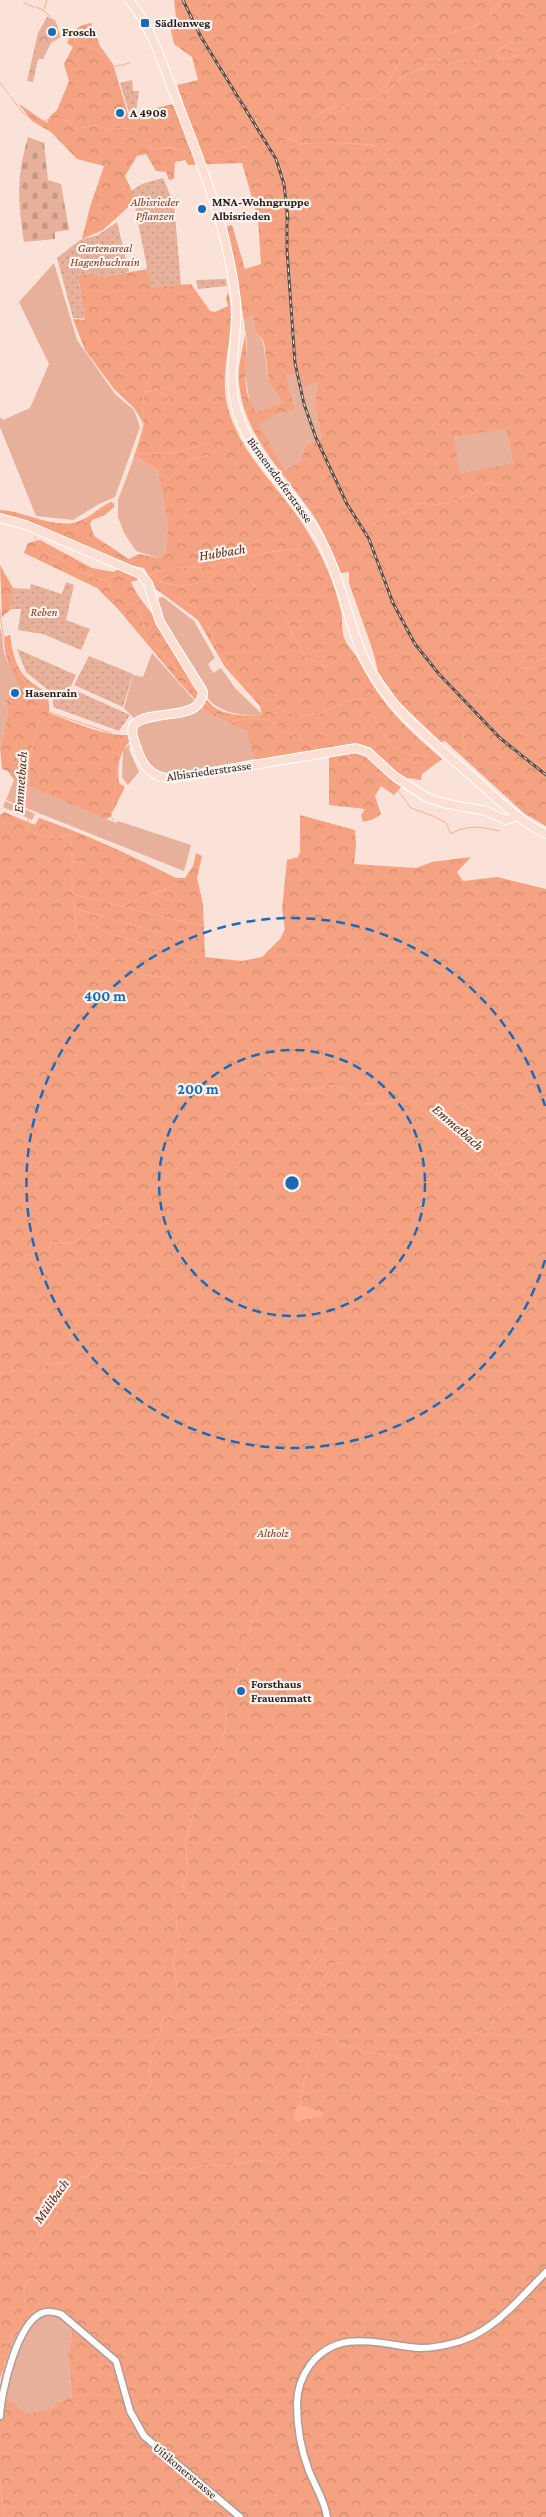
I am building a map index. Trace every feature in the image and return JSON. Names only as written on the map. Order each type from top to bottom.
[{"type":"main road","name":"Birmensdorferstrasse","points":[[129,0],[151,34],[216,202],[236,303],[232,375],[233,394],[237,414],[247,436],[310,521],[320,539],[339,580],[362,654],[383,690],[412,724],[518,816],[546,834]]},
{"type":"main road","name":"Albisriederstrasse","points":[[0,518],[35,529],[140,574],[147,580],[160,622],[203,692],[200,702],[193,708],[141,720],[134,724],[132,732],[139,757],[145,768],[152,774],[175,778],[345,748],[356,748],[368,752],[394,776],[433,800],[486,811],[506,820],[518,816]]},
{"type":"street","points":[[327,2517],[324,2503],[306,2464],[299,2433],[297,2404],[299,2388],[311,2363],[327,2349],[347,2341],[367,2340],[422,2348],[460,2341],[483,2330],[502,2316],[546,2272]]},
{"type":"street","name":"Uitikonerstrasse","points":[[0,2416],[7,2373],[13,2355],[27,2328],[34,2318],[42,2313],[51,2311],[61,2314],[116,2361],[130,2411],[144,2436],[240,2517]]},
{"type":"green space","points":[[174,0],[546,0],[546,826],[525,814],[445,741],[441,742],[398,701],[378,672],[373,651],[349,583],[349,572],[341,573],[317,521],[267,453],[249,420],[242,402],[239,383],[239,365],[245,334],[245,374],[247,394],[251,403],[257,412],[283,402],[269,384],[264,342],[254,330],[253,314],[244,320],[227,226],[232,225],[245,269],[261,264],[258,219],[242,163],[188,165],[185,160],[175,162],[174,179],[169,180],[166,172],[156,171],[146,154],[137,156],[125,176],[136,200],[103,230],[82,239],[90,207],[104,166],[77,159],[51,132],[32,121],[19,104],[47,123],[50,116],[57,110],[69,81],[64,64],[73,47],[67,43],[76,29],[91,23],[100,46],[113,64],[128,114],[183,102],[177,85],[198,80],[192,57],[174,44],[170,26],[176,18]],"holes":[[[286,374],[300,374],[303,387],[317,382],[315,407],[322,438],[305,446],[301,461],[285,470],[258,424],[278,414],[295,410]],[[506,429],[513,464],[460,473],[454,437]]]},
{"type":"green space","points":[[47,17],[55,20],[61,37],[51,43],[43,59],[38,59],[33,82],[27,81],[38,33]]},
{"type":"green space","points":[[132,80],[133,91],[139,91],[136,111],[129,112],[120,83]]},
{"type":"green space","points":[[28,137],[44,143],[48,180],[61,184],[69,230],[55,232],[55,239],[24,242],[19,189],[21,165]]},
{"type":"green space","name":"Albisrieder Pflanzen","points":[[163,178],[174,204],[181,285],[151,287],[135,207],[136,200],[131,191],[142,184]]},
{"type":"green space","name":"Gartenareal Hagenbuchrain","points":[[117,222],[129,272],[96,278],[94,272],[78,276],[85,319],[73,318],[57,258],[80,240],[98,235]]},
{"type":"green space","points":[[54,263],[77,340],[115,394],[134,410],[140,427],[115,497],[99,504],[73,520],[36,516],[0,427],[0,417],[3,420],[30,408],[49,364],[19,302]]},
{"type":"green space","points":[[148,269],[152,287],[191,284],[210,311],[215,312],[228,306],[226,298],[228,292],[231,321],[225,394],[234,426],[252,457],[297,516],[318,550],[335,590],[341,611],[344,637],[376,690],[394,714],[442,759],[422,774],[421,780],[409,778],[394,795],[381,786],[375,796],[381,814],[374,819],[363,822],[361,815],[365,809],[329,805],[329,748],[255,760],[246,731],[208,713],[180,683],[118,609],[97,588],[24,553],[28,543],[40,540],[92,568],[114,572],[126,563],[0,515],[0,510],[9,511],[48,522],[68,524],[82,520],[111,502],[114,504],[114,507],[105,515],[92,520],[90,524],[94,536],[129,559],[139,554],[158,558],[165,554],[168,527],[158,471],[134,457],[144,424],[134,408],[114,389],[85,350],[73,319],[85,320],[78,276],[95,272],[96,278]],"holes":[[[134,566],[144,568],[156,589],[198,620],[225,667],[260,706],[262,715],[228,713],[217,709],[208,702],[191,680],[160,627],[133,587],[131,582],[138,580]]]},
{"type":"green space","points":[[226,279],[227,286],[198,289],[196,280]]},
{"type":"green space","points":[[253,314],[254,330],[263,342],[269,384],[283,402],[257,412],[250,404],[245,374],[247,343],[244,320]]},
{"type":"green space","points":[[300,373],[317,382],[315,407],[322,438],[305,446],[301,461],[285,470],[257,424],[278,414],[295,410],[286,374]]},
{"type":"green space","points":[[506,428],[513,465],[459,473],[454,437]]},
{"type":"green space","points":[[134,457],[158,471],[168,527],[165,554],[158,558],[136,551],[124,533],[118,517],[118,501]]},
{"type":"green space","points":[[0,565],[13,588],[11,609],[2,617]]},
{"type":"green space","name":"Reben","points":[[66,582],[74,585],[66,620],[90,629],[81,650],[43,634],[18,630],[21,609],[11,609],[13,588],[30,589],[31,584],[62,594]]},
{"type":"green space","points":[[163,597],[194,621],[215,658],[208,664],[213,673],[221,668],[235,688],[263,715],[248,715],[226,711],[208,699],[207,688],[162,617],[157,599]]},
{"type":"green space","points":[[0,628],[3,649],[9,666],[21,685],[20,695],[6,700],[8,714],[0,748]]},
{"type":"green space","points":[[10,635],[19,669],[27,679],[41,689],[48,697],[49,713],[98,731],[128,735],[130,741],[121,755],[118,771],[119,783],[125,787],[110,817],[106,819],[14,780],[8,771],[2,769],[0,748],[8,714],[6,700],[11,695],[17,697],[19,695],[20,686],[13,675],[6,657],[4,637]]},
{"type":"green space","points":[[17,649],[76,675],[70,688],[130,715],[119,731],[53,707],[53,694],[26,672]]},
{"type":"green space","points":[[152,653],[196,702],[169,712],[134,718],[124,708],[133,675],[143,677]]},
{"type":"green space","points":[[89,656],[133,674],[123,707],[74,685]]},
{"type":"green space","points":[[203,707],[208,713],[246,731],[255,759],[172,775],[156,773],[145,762],[135,730],[141,725],[195,713]]},
{"type":"green space","points":[[130,744],[129,750],[139,772],[128,785],[122,777],[123,750]]},
{"type":"green space","points":[[14,780],[116,823],[118,821],[191,845],[184,871],[6,800]]},
{"type":"green space","points":[[5,801],[35,814],[32,820],[3,807]]},
{"type":"green space","name":"Altholz","points":[[4,812],[35,825],[39,818],[74,831],[176,878],[185,878],[193,866],[196,853],[202,856],[197,878],[203,904],[205,957],[242,961],[262,957],[280,939],[285,929],[282,909],[287,860],[298,857],[300,852],[300,815],[355,830],[354,864],[416,868],[432,862],[471,857],[457,872],[463,881],[497,877],[546,889],[546,2517],[0,2517],[0,2395],[11,2401],[26,2414],[54,2407],[60,2401],[72,2397],[68,2352],[72,2335],[72,2319],[55,2309],[43,2310],[33,2314],[25,2322],[12,2345],[0,2379],[0,815]]},
{"type":"green space","points":[[56,2309],[72,2319],[72,2335],[68,2352],[72,2397],[60,2401],[55,2407],[25,2414],[11,2401],[0,2395],[6,2361],[15,2337],[29,2318],[39,2310]]},
{"type":"shaded area","points":[[298,2104],[321,2112],[324,2116],[297,2121],[293,2118]]},
{"type":"waterway","points":[[44,9],[47,0]]},
{"type":"waterway","points":[[195,17],[199,10],[212,0]]},
{"type":"waterway","points":[[448,34],[476,25],[491,17],[491,11],[496,4],[501,4],[501,0]]},
{"type":"waterway","points":[[24,3],[34,7]]},
{"type":"waterway","points":[[36,7],[44,11],[50,18],[58,34],[103,53],[112,67],[130,63]]},
{"type":"waterway","points":[[172,33],[178,25],[187,22]]},
{"type":"waterway","points":[[425,36],[437,36]]},
{"type":"waterway","points":[[514,40],[494,53],[505,59],[519,55]]},
{"type":"waterway","points":[[379,95],[383,87],[388,84],[403,55],[418,41]]},
{"type":"waterway","points":[[510,43],[519,43]]},
{"type":"waterway","points":[[504,48],[520,51]]},
{"type":"waterway","points":[[450,63],[471,60],[482,62],[492,55]]},
{"type":"waterway","points":[[428,60],[434,57],[443,62]]},
{"type":"waterway","points":[[312,119],[327,109],[334,114],[356,100],[370,99],[388,91],[403,76],[424,68],[426,61]]},
{"type":"waterway","points":[[0,83],[9,94]]},
{"type":"waterway","points":[[11,97],[23,113],[39,124],[55,118],[64,120],[78,129],[93,125],[108,130],[131,129]]},
{"type":"waterway","points":[[327,109],[347,105]]},
{"type":"waterway","points":[[281,142],[297,136],[298,130],[304,123]]},
{"type":"waterway","points":[[144,138],[150,142],[152,149],[171,148],[187,152]]},
{"type":"waterway","points":[[292,139],[300,144],[315,143]]},
{"type":"waterway","points":[[323,142],[374,145],[406,175]]},
{"type":"waterway","points":[[215,149],[226,151],[249,146],[262,151]]},
{"type":"waterway","points":[[136,456],[143,432],[143,400],[149,376]]},
{"type":"waterway","points":[[146,392],[172,386]]},
{"type":"waterway","points":[[156,390],[170,399]]},
{"type":"waterway","points":[[138,454],[174,453],[208,443]]},
{"type":"waterway","name":"Hubbach","points":[[538,449],[546,444]]},
{"type":"waterway","points":[[135,457],[151,465],[168,479],[186,462],[207,455],[217,460]]},
{"type":"waterway","points":[[118,501],[134,461]]},
{"type":"waterway","name":"Hubbach","points":[[393,515],[403,514],[420,503],[432,505],[462,498],[477,491],[488,482],[500,486]]},
{"type":"waterway","points":[[75,529],[103,508],[114,503]]},
{"type":"waterway","name":"Hubbach","points":[[364,517],[373,524],[382,520]]},
{"type":"waterway","name":"Hubbach","points":[[34,536],[46,554],[58,557],[78,571],[108,582],[111,592],[140,610],[147,640]]},
{"type":"waterway","name":"Hubbach","points":[[147,574],[178,567],[204,567],[268,552],[301,549]]},
{"type":"waterway","points":[[160,582],[174,585],[200,583],[232,563],[286,617],[294,639],[303,655],[325,666],[334,663],[345,651]]},
{"type":"waterway","name":"Hubbach","points":[[104,579],[128,572]]},
{"type":"waterway","points":[[149,575],[156,577],[166,587]]},
{"type":"waterway","points":[[176,597],[191,605],[202,616],[220,652],[238,677],[271,703],[294,713],[312,715],[348,701],[363,698],[381,730],[395,747],[416,756],[429,756]]},
{"type":"waterway","name":"Emmetbach","points":[[0,610],[4,637],[14,665],[24,680],[45,697],[44,705]]},
{"type":"waterway","points":[[154,645],[156,650],[174,664],[174,667],[189,680],[197,696]]},
{"type":"waterway","points":[[518,668],[532,669],[537,662],[546,658]]},
{"type":"waterway","points":[[479,704],[510,674]]},
{"type":"waterway","points":[[206,703],[217,714],[235,721],[251,718],[269,720],[285,734],[292,735],[319,750]]},
{"type":"waterway","name":"Emmetbach","points":[[41,712],[29,761],[28,830],[49,836],[70,835],[72,847]]},
{"type":"waterway","points":[[49,712],[111,733]]},
{"type":"waterway","points":[[461,752],[465,752],[463,733],[469,719]]},
{"type":"waterway","points":[[114,820],[111,817],[121,741],[126,736]]},
{"type":"waterway","points":[[344,754],[369,769]]},
{"type":"waterway","points":[[374,772],[394,785],[411,808],[446,823],[451,834],[469,828],[500,831]]},
{"type":"waterway","name":"Emmetbach","points":[[72,852],[72,892],[74,895],[77,930],[85,945],[91,950],[100,953]]},
{"type":"waterway","points":[[73,862],[85,863]]},
{"type":"waterway","points":[[120,906],[178,884]]},
{"type":"waterway","points":[[164,890],[180,895]]},
{"type":"waterway","points":[[154,894],[172,901]]},
{"type":"waterway","points":[[75,895],[103,902]]},
{"type":"waterway","points":[[107,903],[205,927]]},
{"type":"waterway","points":[[76,909],[104,917]]},
{"type":"waterway","points":[[77,914],[106,932]]},
{"type":"waterway","points":[[108,918],[193,943]]},
{"type":"waterway","points":[[109,933],[194,961]]},
{"type":"waterway","name":"Emmetbach","points":[[104,954],[140,974],[165,977],[171,980],[195,1017],[204,1023],[210,1041],[231,1058]]},
{"type":"waterway","name":"Emmetbach","points":[[234,1060],[268,1074],[276,1086],[281,1089],[312,1090],[327,1085],[340,1087],[346,1092],[351,1093],[360,1104]]},
{"type":"waterway","name":"Emmetbach","points":[[364,1104],[379,1104],[405,1097],[444,1126],[526,1203]]},
{"type":"waterway","points":[[436,1119],[462,1102],[481,1119],[518,1141],[525,1140]]},
{"type":"waterway","points":[[156,1187],[206,1141]]},
{"type":"waterway","points":[[491,1168],[526,1158]]},
{"type":"waterway","points":[[14,1261],[43,1249],[49,1249],[52,1243],[72,1243],[97,1226],[107,1223],[151,1191]]},
{"type":"waterway","points":[[0,1270],[6,1266]]},
{"type":"waterway","points":[[9,1372],[20,1369],[31,1372],[47,1364],[61,1363],[88,1374],[94,1380]]},
{"type":"waterway","points":[[8,1448],[26,1433]]},
{"type":"waterway","points":[[0,1456],[3,1453]]},
{"type":"waterway","points":[[230,1698],[240,1659],[265,1588]]},
{"type":"waterway","points":[[183,1887],[188,1867],[185,1843],[204,1775],[220,1746],[225,1730],[224,1727],[227,1723],[225,1709],[227,1704]]},
{"type":"waterway","name":"Mülibach","points":[[108,2161],[122,2148],[129,2128],[127,2116],[135,2111],[152,2080],[149,2066],[151,2059],[156,2053],[152,2046],[159,2038],[162,2020],[169,2016],[172,2005],[178,1998],[173,1959],[179,1942],[176,1915],[173,1910],[174,1901],[180,1894]]},
{"type":"waterway","points":[[326,1928],[337,1930]]},
{"type":"waterway","points":[[285,2009],[297,2002],[298,1989],[326,1935]]},
{"type":"waterway","points":[[292,2012],[315,1991],[332,1964],[340,1963]]},
{"type":"waterway","points":[[452,2067],[457,2063],[455,2048],[461,2039],[491,2027],[495,2015],[500,2009],[519,2001]]},
{"type":"waterway","points":[[190,2023],[203,2034],[216,2038],[223,2037],[261,2021],[270,2016],[270,2010],[278,2006],[286,2012],[301,2012],[306,2019]]},
{"type":"waterway","points":[[169,2016],[183,2019]]},
{"type":"waterway","points":[[300,2105],[309,2058],[315,2045],[316,2036],[313,2028]]},
{"type":"waterway","points":[[315,2032],[333,2036],[343,2045],[358,2046],[364,2052],[395,2055],[397,2058],[421,2061]]},
{"type":"waterway","points":[[429,2065],[443,2070],[452,2068],[458,2075],[463,2090],[506,2102],[514,2114],[523,2136]]},
{"type":"waterway","points":[[277,2161],[296,2143]]},
{"type":"waterway","points":[[153,2173],[173,2167],[184,2170],[210,2164],[222,2167],[257,2160],[269,2162]]},
{"type":"waterway","name":"Mülibach","points":[[33,2261],[34,2248],[40,2243],[43,2232],[56,2215],[59,2204],[68,2198],[70,2192],[78,2185],[80,2177],[89,2176],[99,2165]]},
{"type":"waterway","points":[[116,2167],[147,2173]]},
{"type":"waterway","name":"Mülibach","points":[[0,2351],[20,2325],[26,2306],[24,2289],[32,2274]]},
{"type":"waterway","name":"Mülibach","points":[[0,2480],[4,2517]]},
{"type":"railway","points":[[183,0],[201,37],[276,159],[284,184],[288,219]]},
{"type":"railway","points":[[287,212],[287,250],[295,363],[304,404],[316,438],[347,504],[369,539],[393,603],[415,644],[439,674],[500,738],[546,775]]},
{"type":"place","name":"Sädlenweg","points":[[145,23]]},
{"type":"place","name":"Frosch","points":[[52,32]]},
{"type":"place","name":"A 4908","points":[[120,113]]},
{"type":"place","name":"MNA-Wohngruppe Albisrieden","points":[[202,209]]},
{"type":"place","name":"Hasenrain","points":[[15,693]]},
{"type":"place","name":"Forsthaus Frauenmatt","points":[[241,1691]]}]
